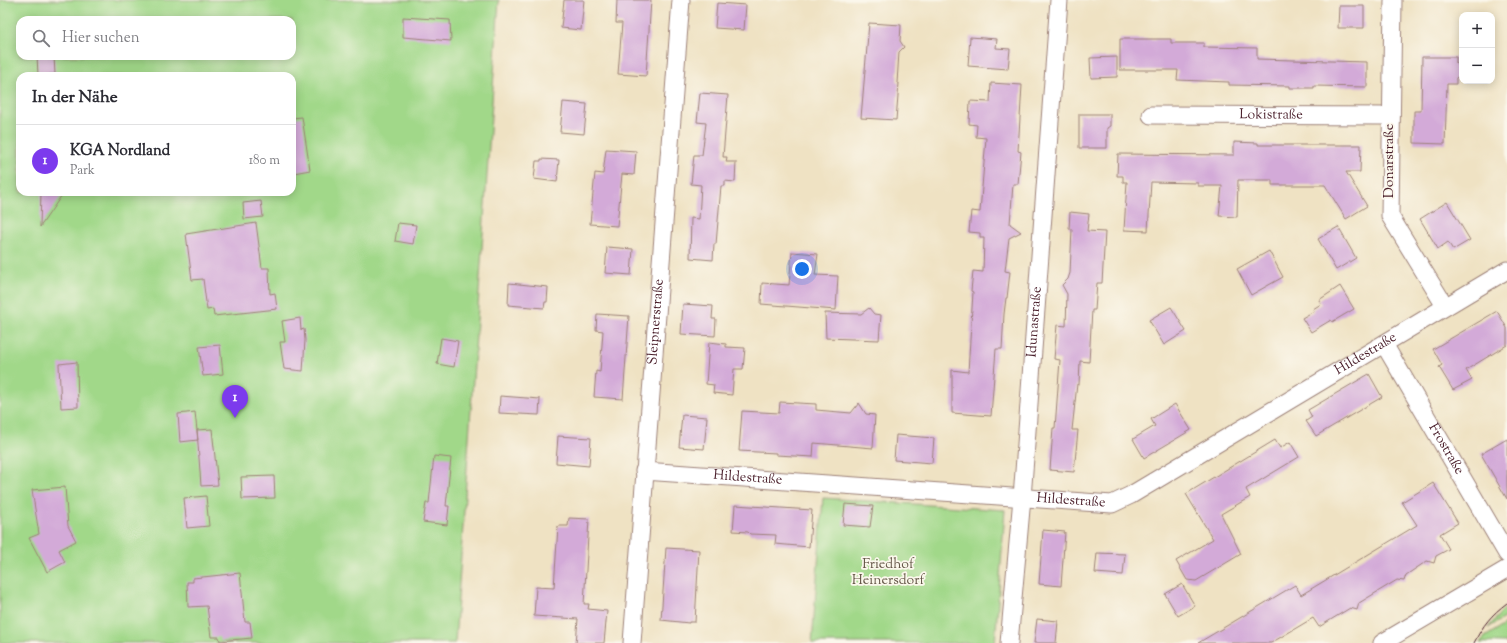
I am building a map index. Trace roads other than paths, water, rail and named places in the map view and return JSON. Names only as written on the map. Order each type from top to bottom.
[{"type":"street","name":"Sleipnerstraße","points":[[632,643],[681,0]]},
{"type":"street","name":"Idunastraße","points":[[1010,643],[1059,0]]},
{"type":"street","name":"Donarstraße","points":[[1393,0],[1390,116],[1390,216],[1446,306]]},
{"type":"street","name":"Lokistraße","points":[[1151,115],[1390,116]]},
{"type":"street","name":"Hildestraße","points":[[644,471],[1112,504],[1131,495],[1507,270]]},
{"type":"street","name":"Frostraße","points":[[1384,344],[1507,554]]},
{"type":"street","points":[[1382,643],[1507,569]]},
{"type":"tram line","points":[[1474,643],[1488,621],[1507,603]]},
{"type":"place","name":"KGA Nordland","points":[[235,418]]},
{"type":"park label","name":"Friedhof Heinersdorf","points":[[888,574]]}]
